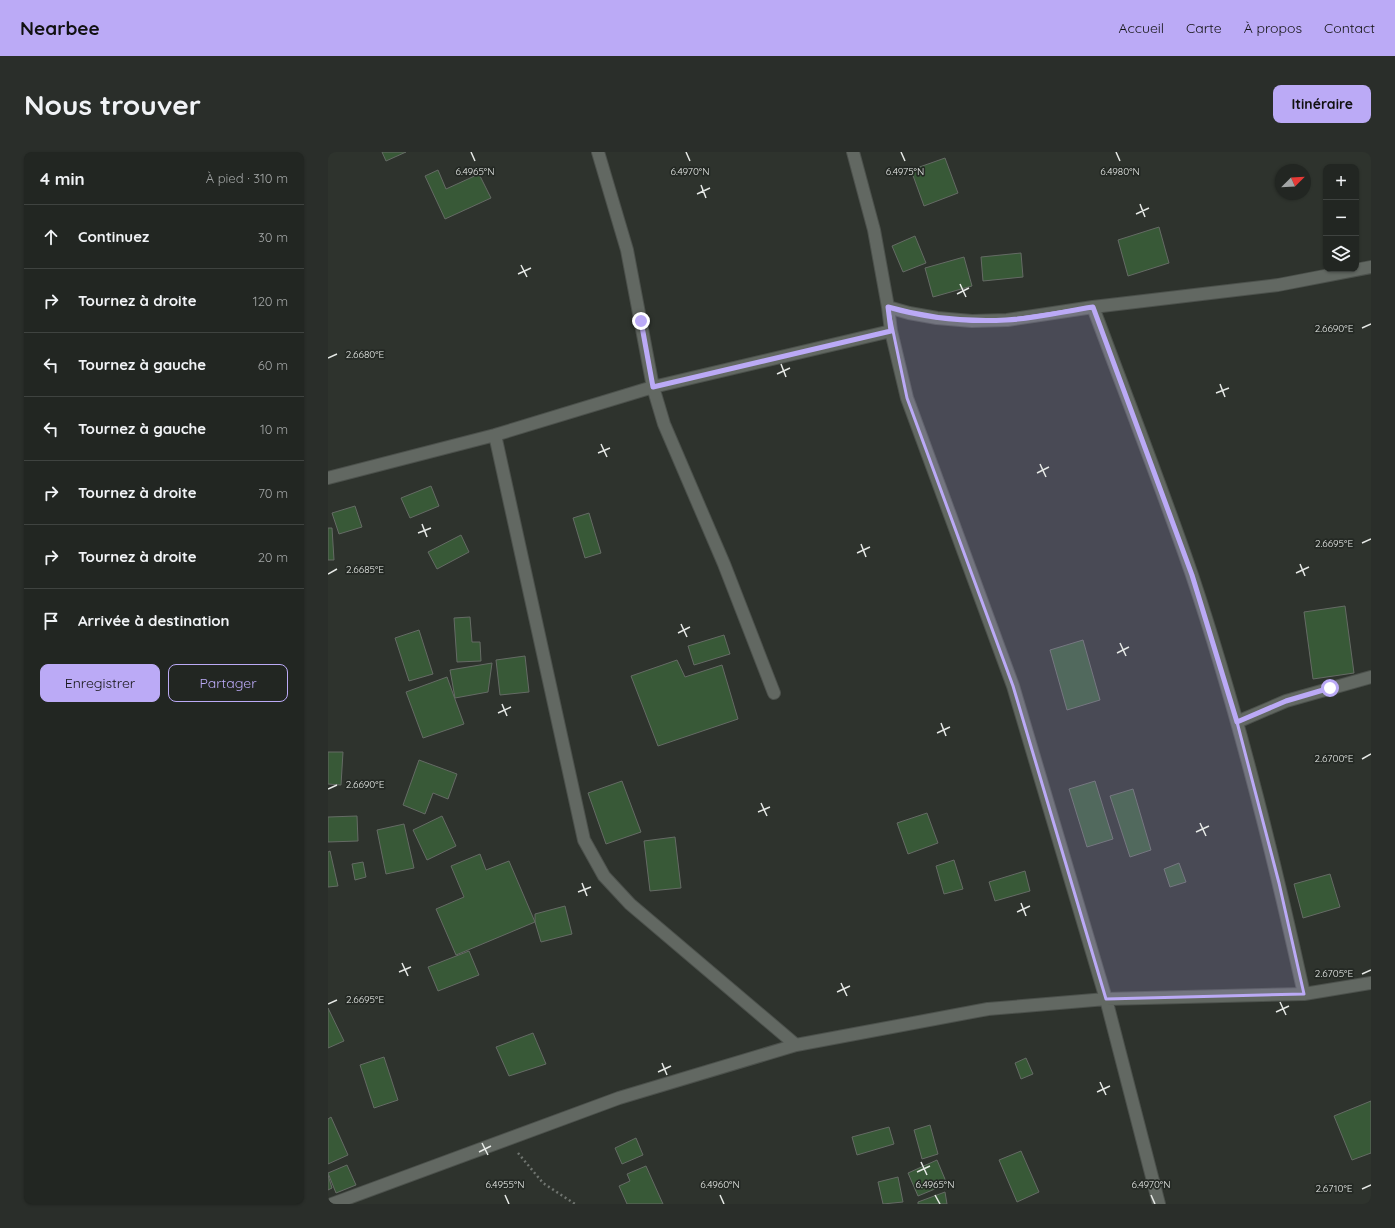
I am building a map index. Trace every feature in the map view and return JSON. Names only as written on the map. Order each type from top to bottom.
[{"type":"street","points":[[598,152],[627,250],[653,387],[664,424],[724,564],[774,693]]},
{"type":"street","points":[[853,152],[874,230],[891,331],[907,398],[1013,686],[1106,999],[1159,1204]]},
{"type":"street","points":[[888,307],[909,313],[937,318],[972,321],[1007,320],[1093,307],[1278,285],[1371,267]]},
{"type":"street","points":[[1093,307],[1192,575],[1237,722],[1279,883],[1304,994]]},
{"type":"street","points":[[328,478],[495,435],[653,387],[891,331]]},
{"type":"street","points":[[495,435],[584,840],[604,876],[630,904],[796,1045]]},
{"type":"street","points":[[1237,722],[1286,701],[1371,677]]},
{"type":"street","points":[[332,1204],[619,1098],[796,1045],[988,1009],[1106,999],[1304,994],[1371,983]]},
{"type":"path","points":[[508,1140],[543,1183],[575,1204]]},
{"type":"highlighted area","points":[[888,307],[937,318],[972,321],[1007,320],[1093,307],[1192,575],[1237,722],[1279,883],[1304,994],[1106,999],[1013,686],[907,398]]},
{"type":"building","points":[[382,152],[406,152],[386,161]]},
{"type":"building","points":[[945,158],[958,193],[924,206],[911,170]]},
{"type":"building","points":[[438,170],[446,189],[479,174],[491,198],[445,219],[425,176]]},
{"type":"building","points":[[1159,227],[1169,263],[1128,276],[1118,240]]},
{"type":"building","points":[[915,236],[926,263],[903,272],[892,246]]},
{"type":"building","points":[[1021,253],[1023,277],[983,281],[981,257]]},
{"type":"building","points":[[964,257],[972,286],[933,297],[925,268]]},
{"type":"building","points":[[431,486],[439,506],[410,518],[401,498]]},
{"type":"building","points":[[355,506],[362,527],[339,534],[332,513]]},
{"type":"building","points":[[589,513],[601,553],[585,558],[573,518]]},
{"type":"building","points":[[328,528],[332,528],[334,560],[328,560]]},
{"type":"building","points":[[461,535],[469,552],[437,569],[428,552]]},
{"type":"building","points":[[1345,606],[1354,673],[1313,679],[1304,612]]},
{"type":"building","points":[[470,617],[472,642],[480,642],[481,661],[457,662],[454,618]]},
{"type":"building","points":[[419,630],[433,674],[409,681],[395,638]]},
{"type":"building","points":[[724,635],[730,654],[694,665],[688,646]]},
{"type":"building","points":[[1083,640],[1100,700],[1067,710],[1050,650]]},
{"type":"building","points":[[525,656],[529,692],[500,695],[496,660]]},
{"type":"building","points":[[677,660],[685,677],[722,665],[738,719],[658,746],[631,676]]},
{"type":"building","points":[[492,663],[488,692],[455,698],[450,670]]},
{"type":"building","points":[[447,677],[464,724],[423,738],[406,692]]},
{"type":"building","points":[[328,752],[343,752],[341,785],[328,784]]},
{"type":"building","points":[[419,760],[457,774],[448,799],[433,793],[425,814],[403,805]]},
{"type":"building","points":[[622,781],[641,832],[606,844],[588,793]]},
{"type":"building","points":[[1095,781],[1113,839],[1087,847],[1069,789]]},
{"type":"building","points":[[1133,789],[1151,850],[1130,857],[1110,796]]},
{"type":"building","points":[[927,813],[938,843],[908,854],[897,823]]},
{"type":"building","points":[[357,816],[358,841],[328,842],[328,817]]},
{"type":"building","points":[[442,816],[456,846],[427,860],[413,830]]},
{"type":"building","points":[[404,824],[414,868],[386,874],[377,830]]},
{"type":"building","points":[[675,837],[681,888],[650,891],[644,841]]},
{"type":"building","points":[[330,851],[338,886],[328,887],[328,852]]},
{"type":"building","points":[[480,854],[486,870],[509,861],[535,922],[456,955],[436,909],[464,897],[451,866]]},
{"type":"building","points":[[954,860],[963,889],[944,894],[936,866]]},
{"type":"building","points":[[363,862],[366,877],[355,880],[352,864]]},
{"type":"building","points":[[1179,863],[1186,882],[1170,887],[1164,869]]},
{"type":"building","points":[[1025,871],[1030,891],[995,901],[989,882]]},
{"type":"building","points":[[1330,874],[1340,907],[1303,918],[1294,884]]},
{"type":"building","points":[[565,906],[572,934],[541,942],[535,922],[535,914]]},
{"type":"building","points":[[469,951],[479,975],[438,991],[428,967]]},
{"type":"building","points":[[328,1008],[344,1041],[328,1048]]},
{"type":"building","points":[[533,1033],[546,1064],[509,1076],[496,1047]]},
{"type":"building","points":[[384,1057],[398,1100],[374,1108],[360,1065]]},
{"type":"building","points":[[1026,1058],[1033,1074],[1021,1079],[1015,1063]]},
{"type":"building","points":[[1371,1101],[1371,1153],[1352,1160],[1334,1116]]},
{"type":"building","points":[[331,1117],[348,1155],[328,1164],[328,1119]]},
{"type":"building","points":[[930,1125],[938,1154],[922,1159],[914,1130]]},
{"type":"building","points":[[889,1127],[894,1144],[857,1155],[852,1137]]},
{"type":"building","points":[[636,1138],[643,1155],[622,1164],[615,1148]]},
{"type":"building","points":[[1021,1151],[1039,1192],[1017,1202],[999,1160]]},
{"type":"building","points":[[937,1160],[947,1184],[918,1196],[908,1173]]},
{"type":"building","points":[[347,1165],[356,1185],[336,1193],[328,1173]]},
{"type":"building","points":[[646,1166],[663,1204],[627,1204],[619,1186],[630,1181],[627,1174]]},
{"type":"building","points":[[328,1175],[332,1188],[328,1190]]},
{"type":"building","points":[[898,1177],[903,1202],[883,1204],[878,1182]]},
{"type":"building","points":[[945,1192],[947,1204],[918,1204],[918,1202]]},
{"type":"route","points":[[641,321],[653,387],[891,331],[888,307],[909,313],[937,318],[972,321],[1007,320],[1093,307],[1192,575],[1237,722],[1286,701],[1330,688]]}]
